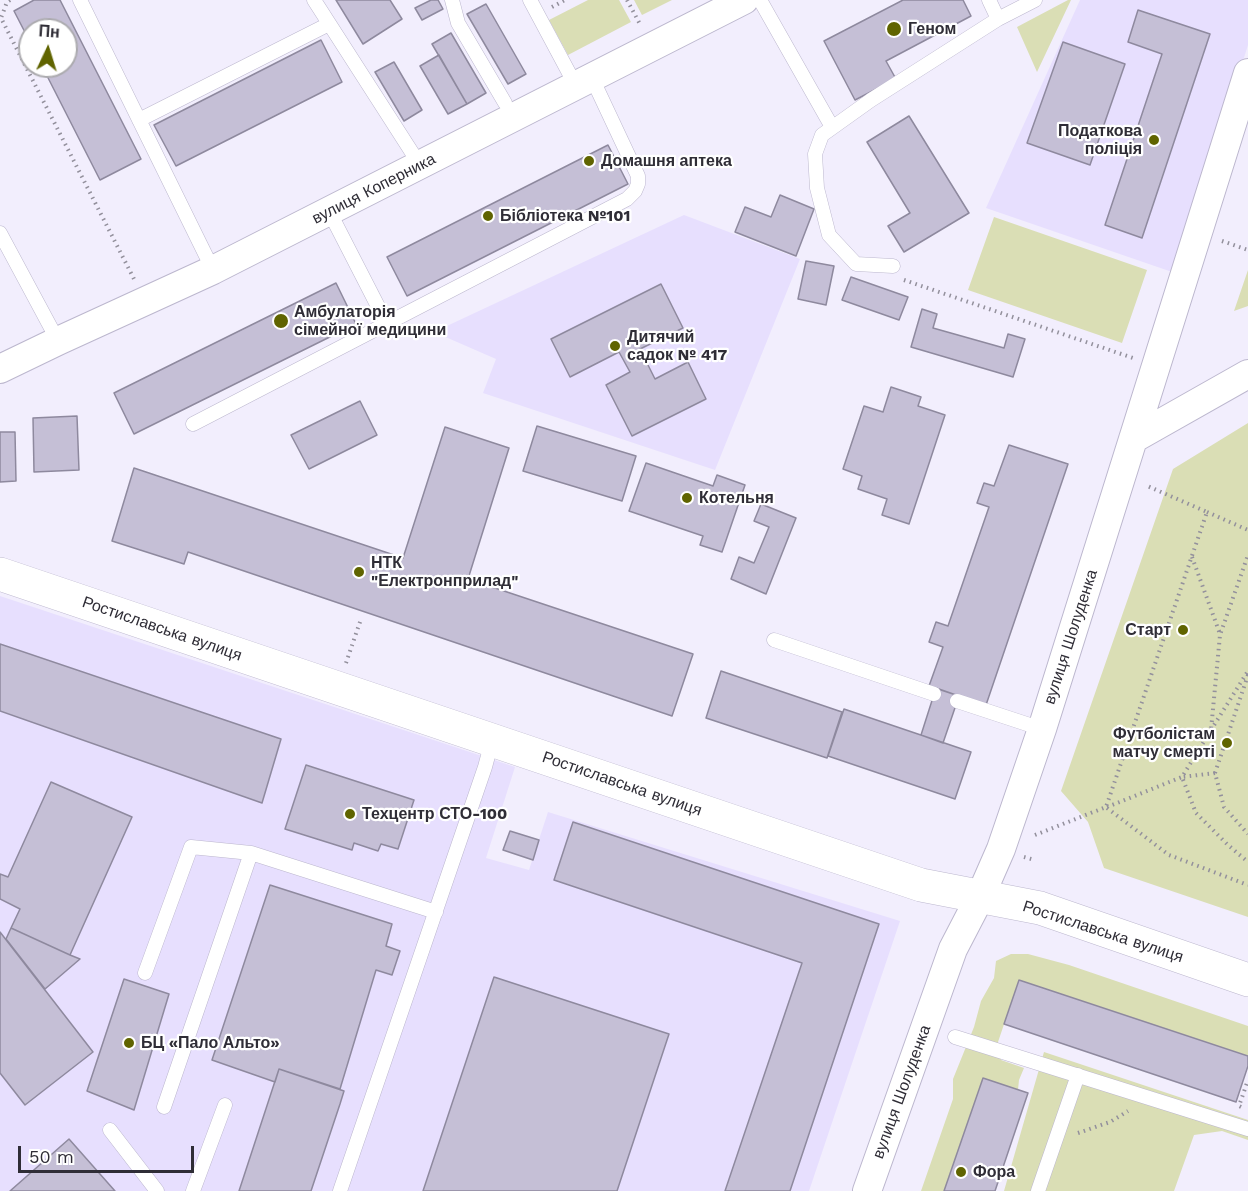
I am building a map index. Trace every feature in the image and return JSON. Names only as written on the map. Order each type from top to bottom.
[{"type":"street","name":"вулиця Коперника","points":[[0,369],[213,270],[744,0]]},
{"type":"street","name":"вулиця Шолуденка","points":[[867,1191],[953,949],[980,897],[1000,849],[1042,729],[1248,73]]},
{"type":"street","points":[[1133,439],[1248,374]]},
{"type":"street","name":"Ростиславська вулиця","points":[[0,574],[921,885],[1040,908],[1248,980]]},
{"type":"lane","points":[[80,0],[213,270]]},
{"type":"lane","points":[[314,0],[420,165]]},
{"type":"lane","points":[[452,0],[458,23],[505,103]]},
{"type":"lane","points":[[194,424],[627,199],[635,191],[638,176],[584,82],[530,0]]},
{"type":"lane","points":[[760,0],[832,127]]},
{"type":"lane","points":[[989,0],[998,19]]},
{"type":"lane","points":[[893,266],[856,264],[829,235],[817,188],[815,154],[822,135],[871,100],[998,19],[1035,0]]},
{"type":"lane","points":[[139,120],[329,24]]},
{"type":"lane","points":[[329,211],[387,324]]},
{"type":"lane","points":[[0,233],[58,341]]},
{"type":"lane","points":[[774,640],[934,694]]},
{"type":"lane","points":[[957,701],[1042,729]]},
{"type":"lane","points":[[340,1191],[492,741]]},
{"type":"lane","points":[[145,973],[191,848],[251,853],[435,912]]},
{"type":"lane","points":[[164,1107],[251,853]]},
{"type":"lane","points":[[955,1037],[1248,1129]]},
{"type":"lane","points":[[1038,1191],[1078,1075]]},
{"type":"lane","points":[[193,1191],[225,1105]]},
{"type":"lane","points":[[110,1130],[158,1191]]},
{"type":"path","points":[[10,0],[0,18],[139,289]]},
{"type":"path","points":[[627,0],[644,31]]},
{"type":"path","points":[[1221,241],[1248,250]]},
{"type":"path","points":[[901,279],[1139,361]]},
{"type":"path","points":[[1143,484],[1248,530]]},
{"type":"path","points":[[1106,807],[1207,512]]},
{"type":"path","points":[[1192,555],[1220,635]]},
{"type":"path","points":[[1211,730],[1220,635],[1248,555]]},
{"type":"path","points":[[346,664],[361,619]]},
{"type":"path","points":[[1182,777],[1248,673]]},
{"type":"path","points":[[1248,673],[1215,773],[1224,807],[1248,834]]},
{"type":"path","points":[[1035,835],[1182,777],[1215,773]]},
{"type":"path","points":[[1182,777],[1196,813],[1248,862]]},
{"type":"path","points":[[1106,807],[1169,855],[1248,885]]},
{"type":"path","points":[[1248,1080],[1239,1106],[1248,1109]]},
{"type":"path","points":[[1056,1141],[1110,1122],[1150,1098]]},
{"type":"shaded area","points":[[1080,0],[1248,0],[1248,45],[1175,273],[986,208]]},
{"type":"shaded area","name":"Дитячий садок № 417","points":[[684,215],[800,259],[715,470],[483,393],[496,359],[434,332]]},
{"type":"shaded area","points":[[0,596],[515,767],[486,858],[529,870],[548,812],[900,921],[809,1191],[0,1191]]},
{"type":"green space","points":[[588,0],[619,0],[631,22],[568,55],[549,20]]},
{"type":"green space","points":[[634,0],[672,0],[642,15]]},
{"type":"green space","points":[[1071,0],[1037,72],[1017,27]]},
{"type":"green space","points":[[994,217],[1147,270],[1122,343],[968,290]]},
{"type":"green space","points":[[1248,270],[1248,306],[1234,311]]},
{"type":"green space","name":"Старт","points":[[1248,423],[1248,917],[1104,868],[1088,822],[1061,791],[1173,469]]},
{"type":"green space","points":[[1011,954],[1028,954],[1069,965],[1248,1026],[1248,1056],[1019,980],[998,1042],[1001,1060],[1024,1068],[1018,1090],[944,1191],[921,1191],[953,1099],[953,1079],[974,1027],[981,1001],[994,978],[996,961]]},
{"type":"green space","points":[[1044,1052],[1248,1120],[1248,1140],[1222,1131],[1194,1135],[1174,1191],[1004,1191]]},
{"type":"building","points":[[34,0],[60,0],[69,18],[18,19],[14,11]]},
{"type":"building","points":[[336,0],[390,0],[402,19],[363,44]]},
{"type":"building","points":[[431,0],[438,0],[443,9],[422,20],[415,8]]},
{"type":"building","points":[[903,0],[963,0],[971,16],[886,61],[896,79],[855,100],[824,41]]},
{"type":"building","points":[[486,4],[526,74],[508,84],[467,14]]},
{"type":"building","name":"Податкова поліція","points":[[1138,10],[1210,34],[1142,238],[1105,225],[1162,54],[1128,42]]},
{"type":"building","points":[[451,33],[486,93],[467,104],[432,44]]},
{"type":"building","points":[[78,35],[141,159],[100,180],[48,78],[78,78]]},
{"type":"building","points":[[321,40],[342,82],[176,166],[154,125]]},
{"type":"building","points":[[1063,42],[1125,64],[1090,165],[1027,143]]},
{"type":"building","points":[[439,55],[467,104],[448,114],[420,66]]},
{"type":"building","points":[[394,62],[422,110],[404,121],[375,72]]},
{"type":"building","points":[[909,116],[969,213],[904,252],[888,226],[910,213],[867,142]]},
{"type":"building","points":[[608,145],[628,184],[407,296],[387,257]]},
{"type":"building","points":[[780,195],[814,209],[796,256],[735,232],[745,207],[771,217]]},
{"type":"building","points":[[806,261],[834,266],[826,305],[798,299]]},
{"type":"building","points":[[851,277],[908,297],[899,320],[842,300]]},
{"type":"building","points":[[336,283],[356,324],[134,434],[114,393]]},
{"type":"building","points":[[661,284],[683,328],[640,349],[655,379],[688,362],[706,399],[632,436],[606,385],[630,372],[619,352],[570,377],[551,339]]},
{"type":"building","points":[[922,309],[937,314],[933,328],[1004,348],[1008,334],[1025,339],[1013,377],[911,347]]},
{"type":"building","points":[[891,387],[921,397],[918,406],[945,415],[909,524],[882,515],[887,499],[858,489],[862,476],[843,469],[864,406],[883,412]]},
{"type":"building","points":[[360,401],[377,435],[309,469],[291,435]]},
{"type":"building","points":[[77,416],[79,470],[34,472],[33,418]]},
{"type":"building","points":[[537,426],[636,456],[622,501],[523,471]]},
{"type":"building","name":"НТК \"Електронприлад\"","points":[[445,427],[509,448],[468,579],[693,654],[672,716],[188,552],[184,564],[112,541],[134,468],[403,558]]},
{"type":"building","points":[[0,432],[15,432],[16,481],[0,482]]},
{"type":"building","points":[[1009,445],[1068,464],[986,705],[929,686],[943,647],[929,642],[936,622],[948,626],[989,507],[977,503],[984,483],[994,486]]},
{"type":"building","name":"Котельня","points":[[646,463],[713,486],[717,475],[745,485],[722,552],[700,545],[703,536],[629,511]]},
{"type":"building","points":[[761,504],[796,518],[766,594],[731,579],[739,557],[754,563],[769,527],[754,521]]},
{"type":"building","points":[[0,644],[281,739],[262,803],[0,711]]},
{"type":"building","points":[[721,671],[842,712],[827,758],[706,718]]},
{"type":"building","points":[[936,688],[959,696],[943,743],[921,735]]},
{"type":"building","points":[[844,709],[971,752],[955,799],[828,756]]},
{"type":"building","name":"Техцентр СТО-100","points":[[306,765],[414,800],[398,849],[381,844],[378,851],[354,843],[352,850],[285,829]]},
{"type":"building","points":[[51,782],[132,817],[70,955],[11,928],[20,909],[0,899],[0,874],[8,877]]},
{"type":"building","points":[[573,822],[879,924],[790,1191],[725,1191],[802,963],[554,880]]},
{"type":"building","points":[[510,831],[539,840],[533,860],[503,850]]},
{"type":"building","points":[[270,885],[392,924],[386,946],[400,951],[392,975],[376,970],[340,1089],[279,1069],[275,1082],[212,1060]]},
{"type":"building","points":[[11,928],[80,959],[45,989],[6,939]]},
{"type":"building","points":[[0,932],[93,1052],[25,1105],[0,1073]]},
{"type":"building","points":[[494,977],[669,1034],[617,1191],[423,1191]]},
{"type":"building","name":"БЦ «Пало Альто»","points":[[124,979],[169,994],[134,1110],[87,1091]]},
{"type":"building","points":[[1019,980],[1248,1056],[1248,1066],[1236,1102],[1004,1024]]},
{"type":"building","points":[[279,1069],[344,1091],[340,1104],[311,1191],[239,1191]]},
{"type":"building","points":[[983,1078],[1028,1093],[995,1191],[944,1191]]},
{"type":"building","points":[[69,1139],[115,1191],[10,1191]]},
{"type":"place","name":"Геном","points":[[894,29]]},
{"type":"place","name":"Податкова поліція","points":[[1154,140]]},
{"type":"place","name":"Домашня аптека","points":[[589,161]]},
{"type":"place","name":"Бібліотека №101","points":[[488,216]]},
{"type":"place","name":"Амбулаторія сімейної медицини","points":[[281,321]]},
{"type":"place","name":"Дитячий садок № 417","points":[[615,346]]},
{"type":"place","name":"Котельня","points":[[687,498]]},
{"type":"place","name":"НТК \"Електронприлад\"","points":[[359,572]]},
{"type":"place","name":"Старт","points":[[1183,630]]},
{"type":"place","name":"Футболістам матчу смерті","points":[[1227,743]]},
{"type":"place","name":"Техцентр СТО-100","points":[[350,814]]},
{"type":"place","name":"БЦ «Пало Альто»","points":[[129,1043]]},
{"type":"place","name":"Фора","points":[[961,1172]]}]
